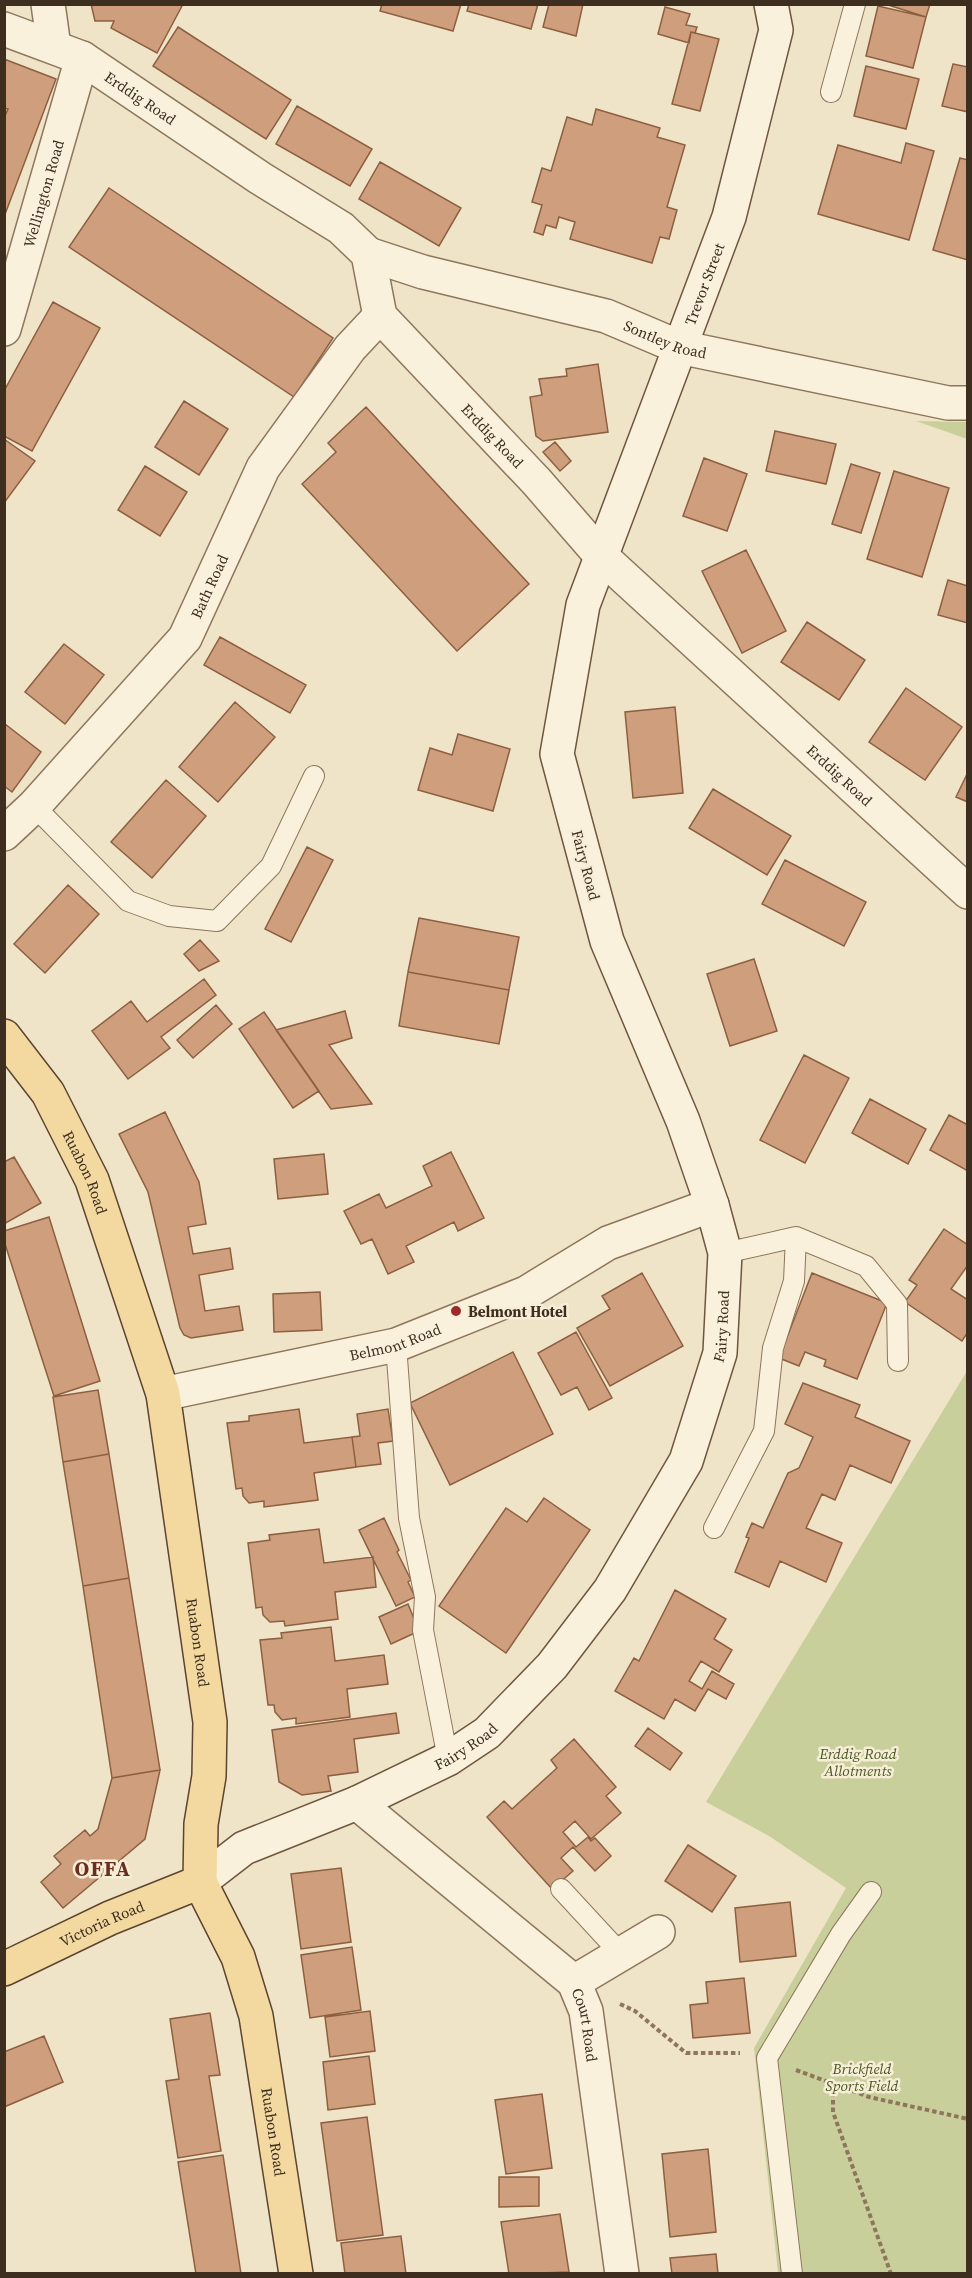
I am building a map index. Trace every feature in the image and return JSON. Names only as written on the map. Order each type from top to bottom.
[{"type":"main road","name":"Ruabon Road","points":[[4,1036],[48,1093],[92,1180],[163,1394],[210,1722],[209,1776],[201,1824],[200,1882],[238,1957],[256,2016],[296,2274]]},
{"type":"main road","name":"Victoria Road","points":[[4,1969],[110,1918],[200,1882]]},
{"type":"street","points":[[48,4],[68,53]]},
{"type":"street","name":"Trevor Street","points":[[602,557],[729,217],[776,30],[771,4]]},
{"type":"street","name":"Erddig Road","points":[[4,29],[68,53],[341,228],[368,254]]},
{"type":"street","name":"Wellington Road","points":[[4,329],[68,53]]},
{"type":"street","points":[[368,254],[380,316]]},
{"type":"street","name":"Sontley Road","points":[[368,254],[423,272],[606,316],[679,347],[948,403],[968,403]]},
{"type":"street","name":"Erddig Road","points":[[380,316],[537,482],[602,557],[968,891]]},
{"type":"street","name":"Bath Road","points":[[4,834],[34,806],[184,638],[263,468],[351,348],[380,316]]},
{"type":"street","name":"Fairy Road","points":[[200,1882],[244,1848],[357,1803],[448,1759],[487,1733],[552,1666],[610,1590],[686,1461],[720,1353],[725,1253],[712,1205],[683,1121],[607,941],[557,754],[583,605],[602,557]]},
{"type":"street","name":"Belmont Road","points":[[163,1394],[396,1345],[526,1293],[608,1243],[712,1205]]},
{"type":"street","name":"Court Road","points":[[357,1803],[573,1982],[586,2011],[622,2274]]},
{"type":"street","points":[[573,1982],[657,1932]]},
{"type":"lane","points":[[831,92],[855,4]]},
{"type":"lane","points":[[34,806],[128,901],[169,916],[217,921],[271,866],[314,776]]},
{"type":"lane","points":[[725,1253],[796,1237],[866,1266],[897,1304],[898,1361]]},
{"type":"lane","points":[[714,1528],[764,1431],[773,1348],[794,1281],[796,1237]]},
{"type":"lane","points":[[396,1345],[409,1518],[425,1597],[423,1630],[448,1759]]},
{"type":"lane","points":[[561,1889],[621,1954]]},
{"type":"lane","points":[[792,2274],[767,2058],[841,1934],[871,1892]]},
{"type":"path","points":[[833,2085],[833,2112],[891,2274]]},
{"type":"green space","points":[[916,421],[967,422],[967,439]]},
{"type":"green space","points":[[967,1371],[967,2273],[778,2273],[754,2048],[846,1888],[769,1836],[706,1802]]},
{"type":"building","points":[[91,4],[183,4],[157,53],[111,28],[114,21],[95,21]]},
{"type":"building","points":[[382,4],[461,4],[453,31],[380,11]]},
{"type":"building","points":[[469,4],[538,4],[531,29],[467,11]]},
{"type":"building","points":[[549,4],[583,4],[576,36],[543,27]]},
{"type":"building","points":[[885,4],[930,4],[926,17]]},
{"type":"building","points":[[878,6],[926,17],[913,68],[866,56]]},
{"type":"building","points":[[665,7],[690,14],[686,25],[697,27],[695,33],[691,32],[689,43],[658,34]]},
{"type":"building","points":[[178,27],[291,100],[266,139],[153,66]]},
{"type":"building","points":[[691,32],[719,39],[700,111],[672,104]]},
{"type":"building","points":[[4,59],[56,79],[4,217],[4,118],[8,109],[4,108]]},
{"type":"building","points":[[953,64],[968,67],[968,112],[942,106]]},
{"type":"building","points":[[866,66],[919,79],[906,129],[854,116]]},
{"type":"building","points":[[297,106],[372,149],[350,186],[276,144]]},
{"type":"building","points":[[596,109],[660,128],[657,137],[685,145],[667,207],[677,210],[669,239],[660,237],[652,263],[570,239],[575,222],[559,217],[556,228],[546,225],[543,235],[534,232],[542,205],[532,202],[542,168],[551,171],[567,117],[592,125]]},
{"type":"building","points":[[906,143],[934,151],[909,240],[818,214],[838,145],[901,163]]},
{"type":"building","points":[[960,158],[968,160],[968,260],[933,250]]},
{"type":"building","points":[[380,162],[461,208],[439,246],[359,199]]},
{"type":"building","points":[[109,188],[333,338],[294,397],[69,247]]},
{"type":"building","points":[[53,302],[100,328],[32,451],[4,436],[4,391]]},
{"type":"building","points":[[598,364],[608,432],[543,441],[536,436],[530,397],[542,395],[539,379],[567,376],[566,369]]},
{"type":"building","points":[[184,401],[228,429],[199,475],[155,447]]},
{"type":"building","points":[[366,407],[529,584],[457,651],[302,484],[336,452],[328,443]]},
{"type":"building","points":[[775,431],[836,444],[826,484],[766,471]]},
{"type":"building","points":[[4,439],[35,461],[4,503]]},
{"type":"building","points":[[555,442],[571,461],[560,471],[543,452]]},
{"type":"building","points":[[704,458],[747,474],[727,531],[683,516]]},
{"type":"building","points":[[851,464],[880,473],[861,533],[832,524]]},
{"type":"building","points":[[145,466],[187,492],[160,536],[118,510]]},
{"type":"building","points":[[894,471],[949,488],[922,577],[867,559]]},
{"type":"building","points":[[746,550],[786,631],[742,653],[702,571]]},
{"type":"building","points":[[948,580],[968,586],[968,623],[938,615]]},
{"type":"building","points":[[807,622],[865,660],[839,700],[781,662]]},
{"type":"building","points":[[220,637],[306,685],[290,713],[204,665]]},
{"type":"building","points":[[64,644],[104,675],[65,724],[25,692]]},
{"type":"building","points":[[906,688],[962,727],[925,780],[869,742]]},
{"type":"building","points":[[235,702],[275,737],[218,802],[179,767]]},
{"type":"building","points":[[675,707],[683,793],[633,798],[625,712]]},
{"type":"building","points":[[5,724],[41,752],[12,792],[4,786]]},
{"type":"building","points":[[458,734],[510,749],[493,811],[418,790],[430,748],[452,755]]},
{"type":"building","points":[[968,772],[968,802],[956,797]]},
{"type":"building","points":[[166,780],[206,816],[152,878],[111,842]]},
{"type":"building","points":[[713,789],[791,836],[767,875],[689,828]]},
{"type":"building","points":[[307,847],[333,860],[291,942],[265,929]]},
{"type":"building","points":[[785,860],[866,902],[844,946],[762,904]]},
{"type":"building","points":[[68,885],[99,914],[45,973],[14,944]]},
{"type":"building","points":[[419,918],[519,937],[509,990],[408,972]]},
{"type":"building","points":[[200,940],[219,961],[199,971],[184,954]]},
{"type":"building","points":[[754,959],[777,1031],[730,1046],[707,974]]},
{"type":"building","points":[[408,972],[509,990],[499,1044],[399,1026]]},
{"type":"building","points":[[204,979],[216,995],[161,1037],[170,1048],[128,1079],[92,1031],[131,1001],[147,1022]]},
{"type":"building","points":[[216,1005],[232,1024],[193,1058],[177,1040]]},
{"type":"building","points":[[345,1011],[352,1038],[329,1045],[372,1104],[331,1109],[276,1030]]},
{"type":"building","points":[[264,1012],[319,1091],[293,1108],[239,1029]]},
{"type":"building","points":[[804,1055],[849,1078],[805,1163],[760,1140]]},
{"type":"building","points":[[870,1099],[926,1129],[908,1164],[852,1133]]},
{"type":"building","points":[[165,1112],[199,1182],[206,1224],[188,1227],[193,1254],[230,1248],[233,1269],[199,1275],[205,1311],[239,1306],[243,1330],[191,1338],[184,1335],[180,1328],[148,1192],[119,1134]]},
{"type":"building","points":[[949,1115],[968,1125],[968,1171],[930,1150]]},
{"type":"building","points":[[451,1152],[484,1218],[458,1231],[454,1222],[406,1246],[414,1262],[388,1274],[372,1239],[361,1244],[344,1211],[379,1194],[386,1208],[432,1186],[423,1166]]},
{"type":"building","points":[[324,1154],[328,1194],[278,1199],[274,1159]]},
{"type":"building","points":[[14,1157],[41,1203],[4,1224],[4,1162]]},
{"type":"building","points":[[49,1217],[100,1381],[54,1396],[4,1241],[4,1231]]},
{"type":"building","points":[[944,1229],[968,1245],[968,1265],[951,1289],[968,1300],[968,1332],[962,1341],[905,1302],[917,1285],[909,1280]]},
{"type":"building","points":[[642,1273],[683,1346],[610,1386],[577,1328],[610,1309],[602,1296]]},
{"type":"building","points":[[812,1273],[887,1303],[857,1379],[824,1366],[826,1360],[805,1352],[799,1366],[779,1358]]},
{"type":"building","points":[[320,1292],[322,1330],[274,1332],[273,1294]]},
{"type":"building","points":[[576,1332],[612,1398],[589,1410],[577,1387],[561,1395],[538,1353]]},
{"type":"building","points":[[513,1352],[553,1434],[450,1485],[410,1403]]},
{"type":"building","points":[[803,1383],[860,1405],[855,1417],[910,1441],[891,1483],[850,1465],[835,1500],[822,1494],[806,1528],[842,1543],[826,1582],[780,1561],[769,1587],[735,1572],[749,1538],[746,1537],[752,1523],[763,1528],[788,1473],[799,1468],[813,1437],[785,1424]]},
{"type":"building","points":[[98,1390],[109,1454],[63,1462],[53,1397]]},
{"type":"building","points":[[299,1409],[304,1443],[352,1437],[356,1467],[314,1473],[318,1500],[264,1507],[264,1501],[249,1503],[243,1496],[242,1488],[236,1489],[227,1423],[249,1421],[249,1416]]},
{"type":"building","points":[[388,1409],[393,1441],[378,1443],[381,1464],[356,1467],[352,1437],[360,1436],[357,1414]]},
{"type":"building","points":[[109,1454],[129,1578],[83,1586],[63,1462]]},
{"type":"building","points":[[544,1498],[590,1530],[506,1653],[439,1606],[506,1508],[527,1522]]},
{"type":"building","points":[[384,1518],[411,1580],[408,1582],[415,1597],[396,1606],[359,1530]]},
{"type":"building","points":[[319,1529],[324,1563],[373,1557],[376,1587],[335,1592],[338,1619],[285,1626],[284,1621],[270,1622],[263,1615],[262,1607],[256,1608],[248,1543],[270,1540],[269,1535]]},
{"type":"building","points":[[129,1578],[160,1770],[112,1778],[83,1586]]},
{"type":"building","points":[[675,1590],[726,1619],[714,1639],[732,1650],[719,1672],[701,1661],[689,1681],[702,1689],[712,1671],[734,1684],[726,1699],[708,1689],[695,1711],[675,1699],[664,1719],[615,1691],[634,1658],[639,1661]]},
{"type":"building","points":[[408,1604],[419,1631],[391,1644],[379,1617]]},
{"type":"building","points":[[331,1627],[335,1661],[384,1655],[388,1684],[347,1689],[350,1717],[296,1724],[296,1718],[282,1720],[275,1712],[274,1705],[268,1705],[260,1640],[282,1638],[281,1633]]},
{"type":"building","points":[[396,1713],[399,1733],[354,1739],[358,1772],[328,1776],[331,1791],[302,1795],[279,1782],[272,1730]]},
{"type":"building","points":[[648,1728],[682,1753],[670,1770],[635,1746]]},
{"type":"building","points":[[574,1739],[616,1787],[606,1796],[621,1813],[591,1839],[575,1821],[563,1832],[576,1847],[588,1837],[591,1841],[595,1838],[611,1856],[595,1871],[573,1847],[561,1858],[573,1871],[552,1889],[487,1817],[504,1801],[512,1809],[557,1768],[551,1760]]},
{"type":"building","points":[[160,1770],[145,1839],[63,1908],[41,1882],[61,1864],[54,1856],[85,1830],[90,1836],[98,1829],[112,1778]]},
{"type":"building","points":[[688,1845],[736,1876],[712,1912],[665,1881]]},
{"type":"building","points":[[341,1868],[351,1942],[301,1949],[291,1874]]},
{"type":"building","points":[[790,1902],[796,1956],[740,1962],[735,1908]]},
{"type":"building","points":[[352,1947],[361,2010],[310,2018],[301,1955]]},
{"type":"building","points":[[744,1978],[750,2033],[693,2038],[690,2005],[708,2003],[706,1982]]},
{"type":"building","points":[[370,2011],[375,2051],[330,2057],[325,2017]]},
{"type":"building","points":[[210,2013],[220,2075],[209,2076],[221,2151],[178,2158],[166,2081],[179,2079],[170,2019]]},
{"type":"building","points":[[44,2036],[63,2082],[4,2107],[4,2052]]},
{"type":"building","points":[[369,2056],[375,2104],[328,2110],[323,2062]]},
{"type":"building","points":[[542,2094],[552,2168],[506,2174],[495,2100]]},
{"type":"building","points":[[367,2117],[383,2235],[337,2241],[321,2123]]},
{"type":"building","points":[[708,2149],[716,2232],[670,2237],[662,2154]]},
{"type":"building","points":[[223,2155],[241,2274],[196,2274],[178,2162]]},
{"type":"building","points":[[499,2177],[539,2177],[539,2206],[499,2207]]},
{"type":"building","points":[[560,2214],[569,2272],[509,2274],[501,2222]]},
{"type":"building","points":[[401,2236],[406,2274],[345,2274],[341,2243]]},
{"type":"building","points":[[716,2254],[718,2274],[672,2274],[670,2258]]},
{"type":"place","name":"Belmont Hotel","points":[[456,1311]]},
{"type":"district","name":"OFFA","points":[[103,1868]]},
{"type":"park label","name":"Erddig Road Allotments","points":[[858,1762]]},
{"type":"park label","name":"Brickfield Sports Field","points":[[862,2076]]}]
